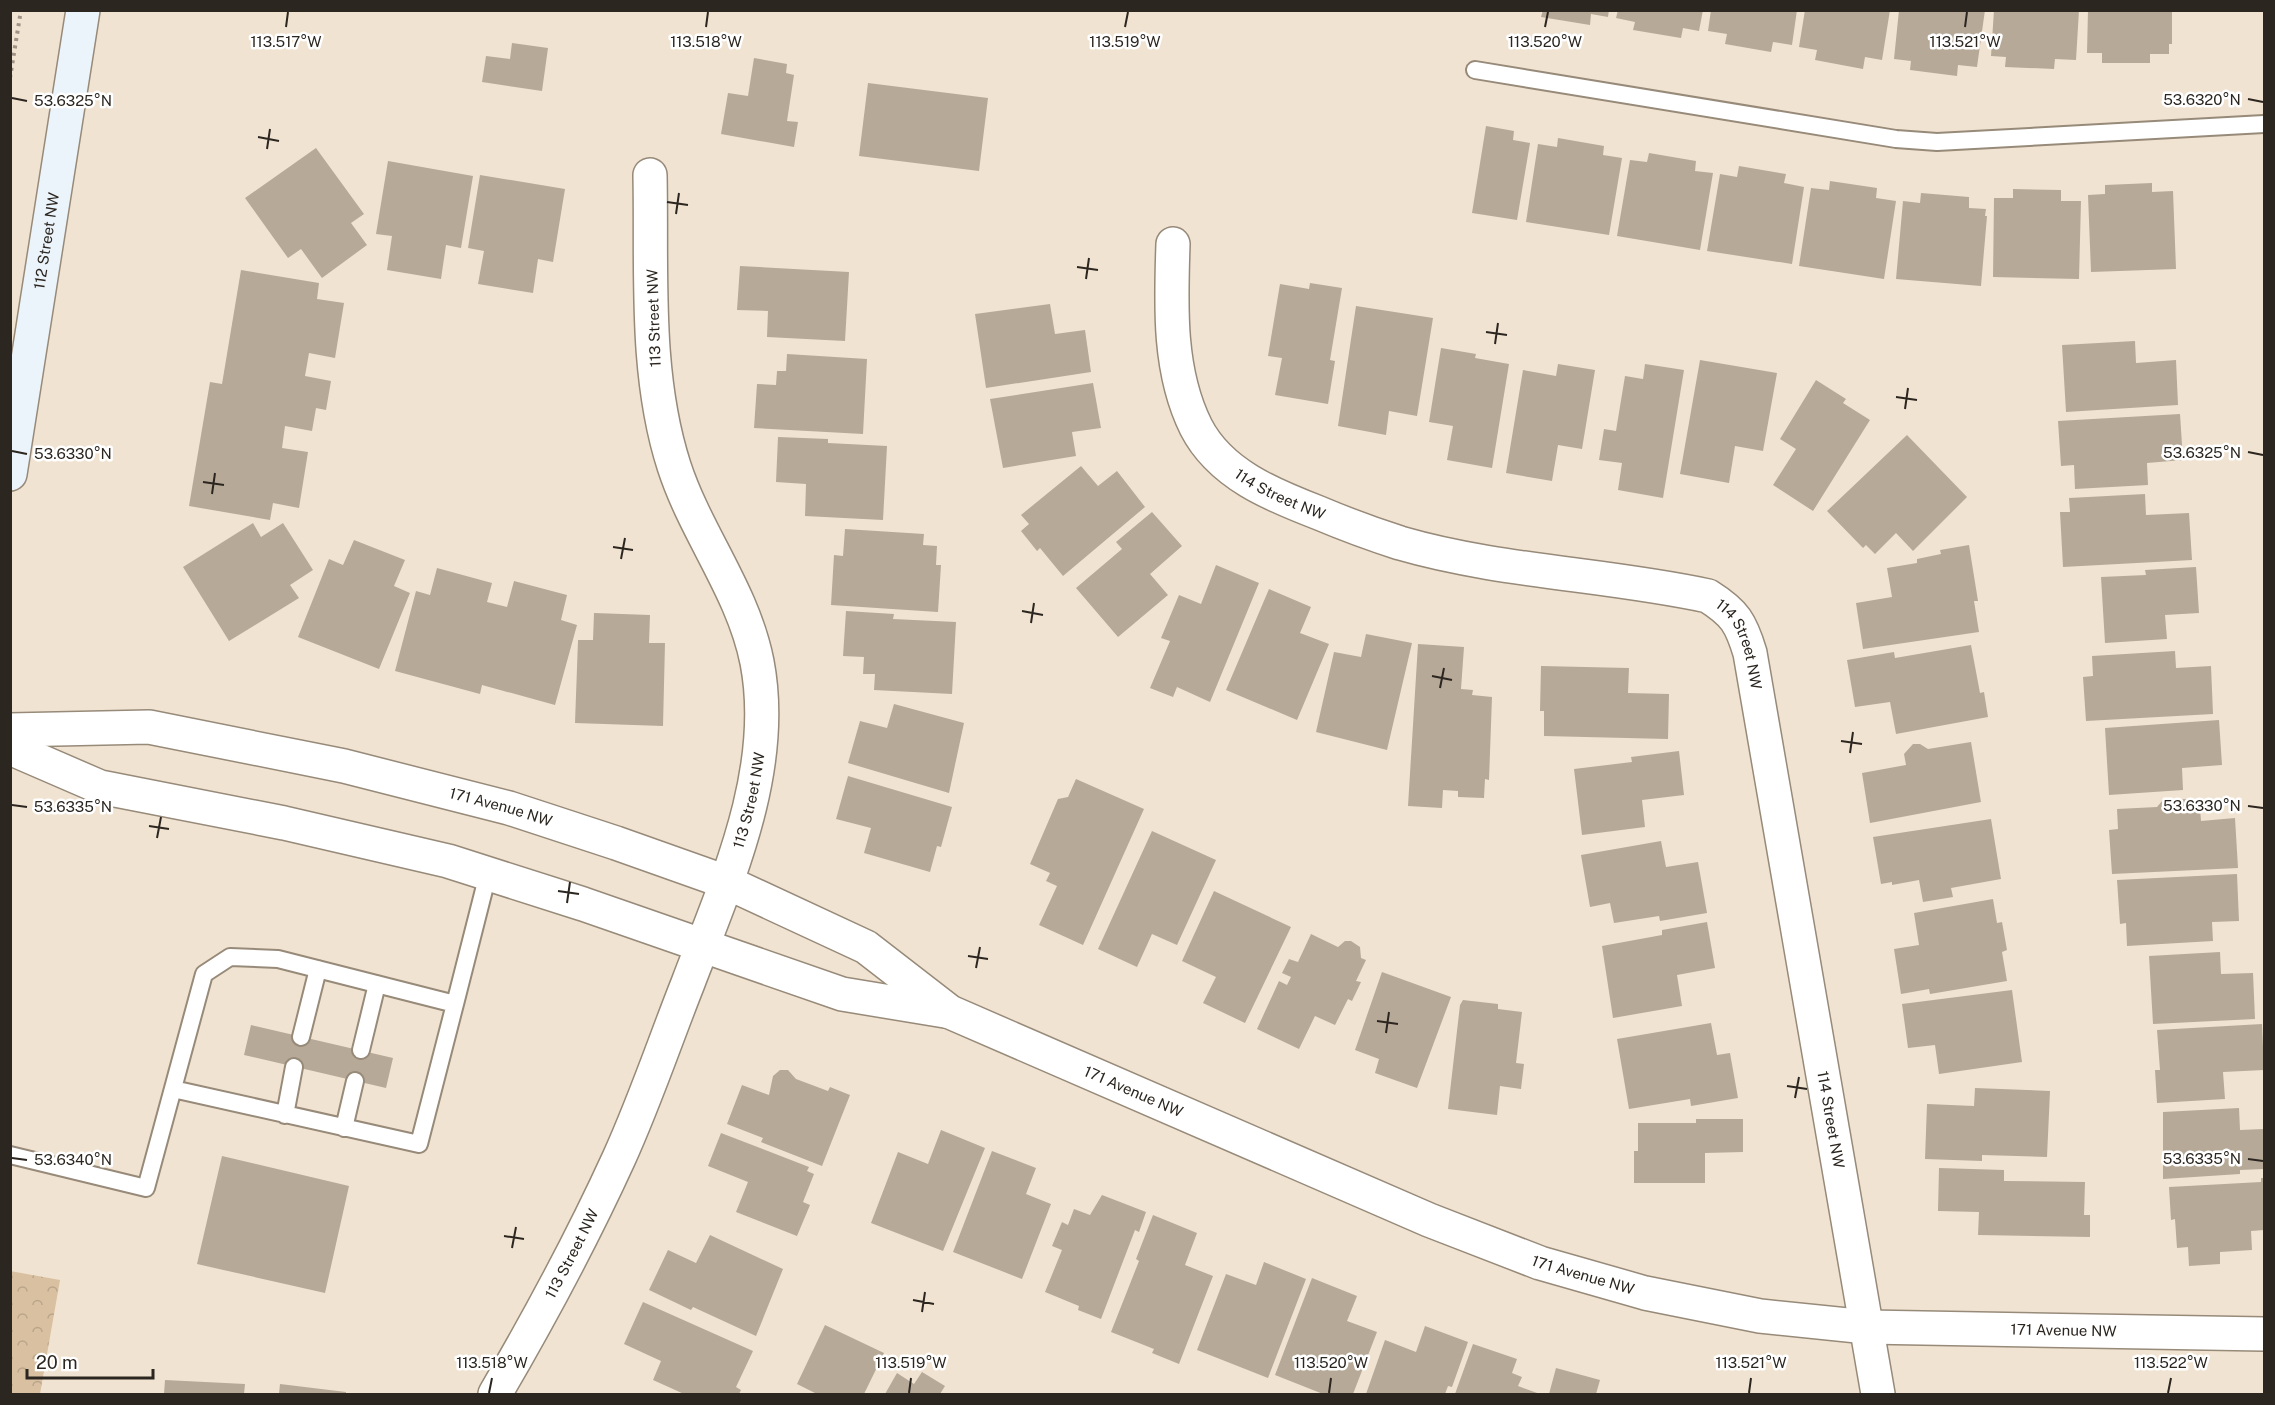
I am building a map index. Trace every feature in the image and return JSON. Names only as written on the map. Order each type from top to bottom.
[{"type":"main road","name":"112 Street NW","points":[[10,474],[83,10]]},
{"type":"street","name":"113 Street NW","points":[[495,1395],[543,1312],[620,1155],[726,882],[754,791],[760,750],[758,666],[749,627],[729,580],[687,500],[664,428],[655,368],[650,175]]},
{"type":"street","name":"114 Street NW","points":[[1173,244],[1172,317],[1182,390],[1196,427],[1214,454],[1245,480],[1280,498],[1401,543],[1521,567],[1708,596],[1728,609],[1742,627],[1750,653],[1878,1395]]},
{"type":"street","name":"171 Avenue NW","points":[[10,730],[149,727],[344,766],[508,808],[726,882],[866,947],[950,1012]]},
{"type":"street","name":"171 Avenue NW","points":[[10,748],[100,787],[285,823],[448,861],[703,944],[842,994],[950,1012],[1429,1220],[1540,1263],[1645,1293],[1760,1316],[1866,1327],[2265,1334]]},
{"type":"lane","points":[[1475,70],[1896,139],[1937,142],[2265,124]]},
{"type":"lane","points":[[173,1089],[419,1144],[488,874]]},
{"type":"lane","points":[[10,1155],[146,1188],[204,974],[230,957],[278,959],[455,1004]]},
{"type":"lane","points":[[301,1037],[318,969]]},
{"type":"lane","points":[[361,1050],[376,984]]},
{"type":"lane","points":[[285,1115],[294,1067]]},
{"type":"lane","points":[[344,1128],[355,1081]]},
{"type":"path","points":[[10,78],[21,10]]},
{"type":"green space","points":[[10,1271],[60,1280],[40,1394],[11,1394]]},
{"type":"building","points":[[1543,10],[1609,10],[1608,17],[1591,14],[1590,25],[1541,17]]},
{"type":"building","points":[[1618,10],[1703,10],[1699,31],[1683,28],[1681,38],[1633,30],[1635,22],[1616,18]]},
{"type":"building","points":[[1711,10],[1797,10],[1792,45],[1773,42],[1771,52],[1725,44],[1727,34],[1708,31]]},
{"type":"building","points":[[1805,10],[1890,10],[1882,60],[1865,57],[1863,69],[1815,60],[1817,50],[1799,47]]},
{"type":"building","points":[[1899,10],[1985,10],[1977,67],[1958,65],[1957,76],[1910,70],[1911,61],[1894,59]]},
{"type":"building","points":[[1994,10],[2079,10],[2076,60],[2055,59],[2054,69],[2005,67],[2006,57],[1991,56]]},
{"type":"building","points":[[2088,10],[2172,10],[2172,44],[2169,44],[2169,54],[2150,54],[2150,63],[2102,63],[2102,53],[2087,53]]},
{"type":"building","points":[[512,43],[548,48],[542,91],[482,82],[486,56],[510,59]]},
{"type":"building","points":[[754,58],[787,64],[786,73],[794,75],[787,121],[798,122],[794,147],[721,134],[728,93],[748,96]]},
{"type":"building","points":[[868,83],[988,98],[979,171],[859,156]]},
{"type":"building","points":[[1486,126],[1514,131],[1513,140],[1530,143],[1517,220],[1472,213]]},
{"type":"building","points":[[1558,138],[1604,146],[1603,155],[1622,158],[1609,235],[1526,222],[1538,144],[1557,147]]},
{"type":"building","points":[[316,148],[364,214],[351,223],[367,245],[322,278],[301,249],[288,258],[245,198]]},
{"type":"building","points":[[1649,153],[1696,161],[1695,171],[1713,173],[1700,250],[1617,236],[1630,160],[1647,162]]},
{"type":"building","points":[[388,161],[473,176],[461,248],[446,245],[441,279],[387,270],[392,236],[376,234]]},
{"type":"building","points":[[1739,166],[1786,174],[1784,183],[1804,187],[1792,264],[1707,251],[1720,174],[1737,177]]},
{"type":"building","points":[[480,175],[565,189],[553,262],[538,259],[533,293],[478,284],[484,251],[468,248]]},
{"type":"building","points":[[1830,181],[1877,188],[1876,198],[1896,201],[1884,279],[1799,266],[1811,188],[1829,190]]},
{"type":"building","points":[[2152,183],[2152,192],[2173,191],[2176,269],[2091,272],[2088,195],[2105,194],[2105,185]]},
{"type":"building","points":[[2013,189],[2061,190],[2061,201],[2081,201],[2079,279],[1993,277],[1994,198],[2013,198]]},
{"type":"building","points":[[1921,193],[1969,197],[1969,208],[1986,209],[1981,286],[1896,279],[1903,201],[1920,203]]},
{"type":"building","points":[[740,266],[849,272],[845,341],[767,337],[768,311],[737,310]]},
{"type":"building","points":[[241,270],[319,283],[317,299],[344,303],[335,358],[309,353],[305,376],[331,381],[326,410],[316,408],[312,431],[285,426],[282,448],[308,452],[299,508],[273,503],[270,520],[189,506],[210,382],[222,384]]},
{"type":"building","points":[[1310,283],[1342,288],[1330,360],[1335,361],[1328,404],[1275,395],[1282,358],[1268,356],[1280,284],[1309,289]]},
{"type":"building","points":[[1050,304],[1055,334],[1085,330],[1091,372],[986,388],[975,314]]},
{"type":"building","points":[[1356,306],[1433,318],[1417,416],[1389,411],[1386,435],[1338,426]]},
{"type":"building","points":[[2135,341],[2136,363],[2176,360],[2178,405],[2066,412],[2062,345]]},
{"type":"building","points":[[1441,348],[1476,354],[1475,358],[1509,364],[1492,468],[1447,460],[1453,426],[1429,422]]},
{"type":"building","points":[[787,354],[867,359],[863,434],[754,428],[757,384],[776,385],[777,371],[786,371]]},
{"type":"building","points":[[1700,360],[1777,373],[1763,451],[1735,446],[1729,483],[1680,474]]},
{"type":"building","points":[[1558,364],[1595,370],[1582,449],[1558,445],[1552,481],[1506,473],[1523,370],[1556,376]]},
{"type":"building","points":[[1645,364],[1684,370],[1663,498],[1618,490],[1622,463],[1599,460],[1604,429],[1616,431],[1625,376],[1643,379]]},
{"type":"building","points":[[1816,380],[1846,399],[1843,403],[1870,420],[1813,511],[1773,485],[1796,449],[1780,439]]},
{"type":"building","points":[[1093,383],[1101,428],[1072,432],[1076,456],[1003,468],[990,399]]},
{"type":"building","points":[[2180,414],[2183,460],[2147,463],[2148,485],[2075,489],[2074,465],[2061,466],[2058,421]]},
{"type":"building","points":[[1907,435],[1967,497],[1913,551],[1896,533],[1875,554],[1866,545],[1863,548],[1827,511]]},
{"type":"building","points":[[778,437],[828,439],[828,443],[887,446],[883,520],[805,516],[806,484],[776,482]]},
{"type":"building","points":[[1081,466],[1098,486],[1117,471],[1145,507],[1063,576],[1040,548],[1037,551],[1021,531],[1029,524],[1021,515]]},
{"type":"building","points":[[2145,494],[2146,515],[2189,513],[2192,560],[2063,567],[2060,512],[2070,512],[2069,498]]},
{"type":"building","points":[[1152,512],[1182,546],[1150,574],[1168,595],[1118,637],[1076,588],[1122,549],[1116,542]]},
{"type":"building","points":[[253,523],[261,537],[283,523],[313,570],[290,585],[299,598],[229,641],[183,567]]},
{"type":"building","points":[[845,529],[924,534],[923,545],[937,546],[936,565],[941,565],[938,612],[831,605],[834,555],[843,556]]},
{"type":"building","points":[[354,540],[405,560],[394,586],[410,593],[379,669],[298,637],[329,559],[343,565]]},
{"type":"building","points":[[1969,545],[1978,601],[1974,601],[1979,632],[1863,649],[1856,603],[1892,597],[1887,568],[1917,563],[1917,559],[1941,554],[1940,550]]},
{"type":"building","points":[[1216,565],[1259,583],[1210,702],[1177,687],[1173,697],[1150,688],[1170,641],[1161,638],[1179,595],[1201,604]]},
{"type":"building","points":[[2196,567],[2199,613],[2165,615],[2167,639],[2105,643],[2101,577],[2146,575],[2145,570]]},
{"type":"building","points":[[437,568],[492,583],[487,602],[507,607],[514,581],[567,595],[561,620],[577,625],[555,705],[482,685],[480,694],[395,671],[416,591],[430,595]]},
{"type":"building","points":[[1269,589],[1311,607],[1300,633],[1329,644],[1297,720],[1226,690]]},
{"type":"building","points":[[846,611],[894,614],[893,619],[956,622],[952,694],[874,690],[875,674],[863,674],[864,657],[843,656]]},
{"type":"building","points":[[594,613],[650,615],[649,643],[665,643],[663,726],[575,723],[578,640],[593,640]]},
{"type":"building","points":[[1366,634],[1412,643],[1387,750],[1316,732],[1334,652],[1361,657]]},
{"type":"building","points":[[1418,644],[1464,647],[1461,689],[1473,690],[1472,695],[1492,697],[1489,780],[1485,779],[1484,798],[1458,797],[1458,791],[1443,790],[1442,808],[1408,806]]},
{"type":"building","points":[[1971,645],[1980,693],[1984,692],[1988,717],[1896,734],[1890,702],[1855,707],[1847,660],[1894,652],[1895,658]]},
{"type":"building","points":[[2175,651],[2176,668],[2211,666],[2213,714],[2086,721],[2083,677],[2093,676],[2092,656]]},
{"type":"building","points":[[1541,666],[1629,668],[1628,693],[1669,694],[1668,739],[1544,736],[1544,711],[1540,711]]},
{"type":"building","points":[[894,704],[964,723],[949,793],[848,763],[860,721],[887,728]]},
{"type":"building","points":[[2219,720],[2222,765],[2182,768],[2183,790],[2109,795],[2105,728]]},
{"type":"building","points":[[1971,742],[1981,802],[1870,823],[1862,773],[1906,765],[1904,754],[1913,744],[1920,744],[1928,749]]},
{"type":"building","points":[[1679,751],[1684,795],[1642,800],[1645,827],[1582,835],[1574,769],[1632,762],[1631,757]]},
{"type":"building","points":[[848,776],[952,807],[941,847],[937,846],[930,872],[864,853],[871,828],[836,819]]},
{"type":"building","points":[[1076,779],[1144,809],[1083,945],[1039,925],[1057,886],[1046,881],[1050,873],[1030,864],[1058,799],[1068,797]]},
{"type":"building","points":[[2188,799],[2200,808],[2201,821],[2235,818],[2238,868],[2112,874],[2109,830],[2118,829],[2117,809],[2157,807],[2163,800]]},
{"type":"building","points":[[1991,819],[2001,879],[1951,888],[1953,897],[1923,902],[1919,880],[1892,885],[1892,882],[1881,884],[1873,837]]},
{"type":"building","points":[[1152,831],[1216,860],[1177,945],[1152,934],[1137,967],[1098,949]]},
{"type":"building","points":[[1661,841],[1666,867],[1698,862],[1707,913],[1660,921],[1659,916],[1614,923],[1610,903],[1590,907],[1581,855]]},
{"type":"building","points":[[2237,874],[2239,921],[2212,922],[2213,941],[2127,946],[2126,923],[2120,924],[2117,880]]},
{"type":"building","points":[[1214,891],[1291,927],[1245,1023],[1203,1003],[1216,977],[1182,961]]},
{"type":"building","points":[[1993,899],[1997,923],[2002,922],[2007,950],[2002,952],[2007,981],[1930,994],[1929,989],[1901,994],[1894,949],[1919,945],[1914,913]]},
{"type":"building","points":[[1707,922],[1715,968],[1677,975],[1682,1006],[1613,1018],[1602,946],[1662,935],[1662,930]]},
{"type":"building","points":[[1311,934],[1338,947],[1345,941],[1351,941],[1360,947],[1361,958],[1366,960],[1356,981],[1361,982],[1352,1001],[1348,999],[1335,1025],[1315,1016],[1299,1049],[1257,1029],[1279,981],[1287,985],[1291,977],[1282,973],[1289,959],[1298,962]]},
{"type":"building","points":[[2220,952],[2221,974],[2253,973],[2255,1019],[2153,1024],[2149,956]]},
{"type":"building","points":[[1382,972],[1451,997],[1417,1088],[1375,1073],[1379,1059],[1355,1050]]},
{"type":"building","points":[[2012,990],[2022,1062],[1939,1074],[1935,1045],[1908,1048],[1902,1004]]},
{"type":"building","points":[[1463,1000],[1498,1004],[1498,1009],[1522,1012],[1516,1063],[1524,1064],[1521,1089],[1500,1086],[1497,1115],[1448,1109],[1460,1005]]},
{"type":"building","points":[[1711,1023],[1717,1055],[1730,1053],[1738,1098],[1691,1106],[1690,1099],[1629,1109],[1617,1039]]},
{"type":"building","points":[[2262,1024],[2264,1070],[2223,1072],[2225,1099],[2157,1103],[2155,1070],[2160,1070],[2157,1030]]},
{"type":"building","points":[[251,1025],[393,1058],[386,1088],[244,1055]]},
{"type":"building","points":[[780,1070],[788,1070],[796,1079],[828,1091],[830,1087],[850,1095],[822,1166],[761,1142],[763,1138],[727,1124],[742,1085],[769,1095],[773,1076]]},
{"type":"building","points":[[1975,1088],[2050,1091],[2047,1157],[1982,1155],[1982,1161],[1925,1159],[1927,1104],[1974,1106]]},
{"type":"building","points":[[2239,1108],[2240,1130],[2264,1129],[2264,1169],[2240,1170],[2240,1174],[2163,1179],[2163,1112]]},
{"type":"building","points":[[1696,1119],[1743,1119],[1743,1152],[1705,1153],[1705,1183],[1634,1183],[1634,1151],[1638,1151],[1638,1123],[1696,1123]]},
{"type":"building","points":[[941,1130],[985,1148],[943,1251],[871,1223],[898,1152],[928,1164]]},
{"type":"building","points":[[721,1133],[809,1167],[807,1171],[814,1174],[803,1202],[810,1205],[797,1236],[736,1212],[748,1182],[708,1166]]},
{"type":"building","points":[[992,1151],[1036,1168],[1026,1194],[1051,1204],[1022,1279],[953,1252]]},
{"type":"building","points":[[222,1156],[349,1186],[325,1293],[197,1264]]},
{"type":"building","points":[[1939,1168],[2004,1170],[2004,1181],[2085,1182],[2084,1215],[2090,1215],[2090,1237],[1978,1235],[1979,1212],[1938,1211]]},
{"type":"building","points":[[2261,1178],[2264,1178],[2264,1230],[2251,1231],[2252,1250],[2220,1252],[2220,1264],[2189,1266],[2188,1247],[2177,1248],[2175,1219],[2171,1220],[2169,1187],[2261,1182]]},
{"type":"building","points":[[1102,1195],[1146,1212],[1139,1232],[1135,1230],[1101,1319],[1078,1310],[1079,1306],[1045,1292],[1062,1250],[1052,1246],[1062,1222],[1068,1225],[1074,1209],[1090,1215]]},
{"type":"building","points":[[1153,1215],[1197,1233],[1185,1265],[1213,1276],[1179,1364],[1152,1353],[1154,1349],[1111,1332],[1139,1261],[1136,1259]]},
{"type":"building","points":[[710,1235],[783,1269],[756,1336],[649,1290],[668,1250],[696,1263]]},
{"type":"building","points":[[1264,1262],[1306,1279],[1268,1378],[1197,1350],[1226,1274],[1256,1285]]},
{"type":"building","points":[[1312,1278],[1357,1296],[1347,1321],[1377,1332],[1353,1394],[1323,1394],[1275,1375]]},
{"type":"building","points":[[643,1302],[753,1351],[736,1387],[741,1390],[739,1394],[684,1394],[653,1380],[661,1361],[624,1344]]},
{"type":"building","points":[[825,1325],[884,1353],[864,1394],[817,1394],[797,1384]]},
{"type":"building","points":[[1425,1326],[1468,1342],[1452,1387],[1448,1386],[1445,1394],[1366,1394],[1385,1340],[1416,1352]]},
{"type":"building","points":[[1473,1344],[1517,1359],[1512,1373],[1522,1377],[1518,1386],[1540,1394],[1455,1394]]},
{"type":"building","points":[[1556,1368],[1600,1380],[1596,1394],[1549,1394]]},
{"type":"building","points":[[922,1372],[945,1386],[940,1394],[885,1394],[897,1373],[914,1384]]},
{"type":"building","points":[[165,1380],[245,1384],[244,1394],[164,1394]]},
{"type":"building","points":[[280,1384],[346,1392],[346,1394],[279,1394]]}]
